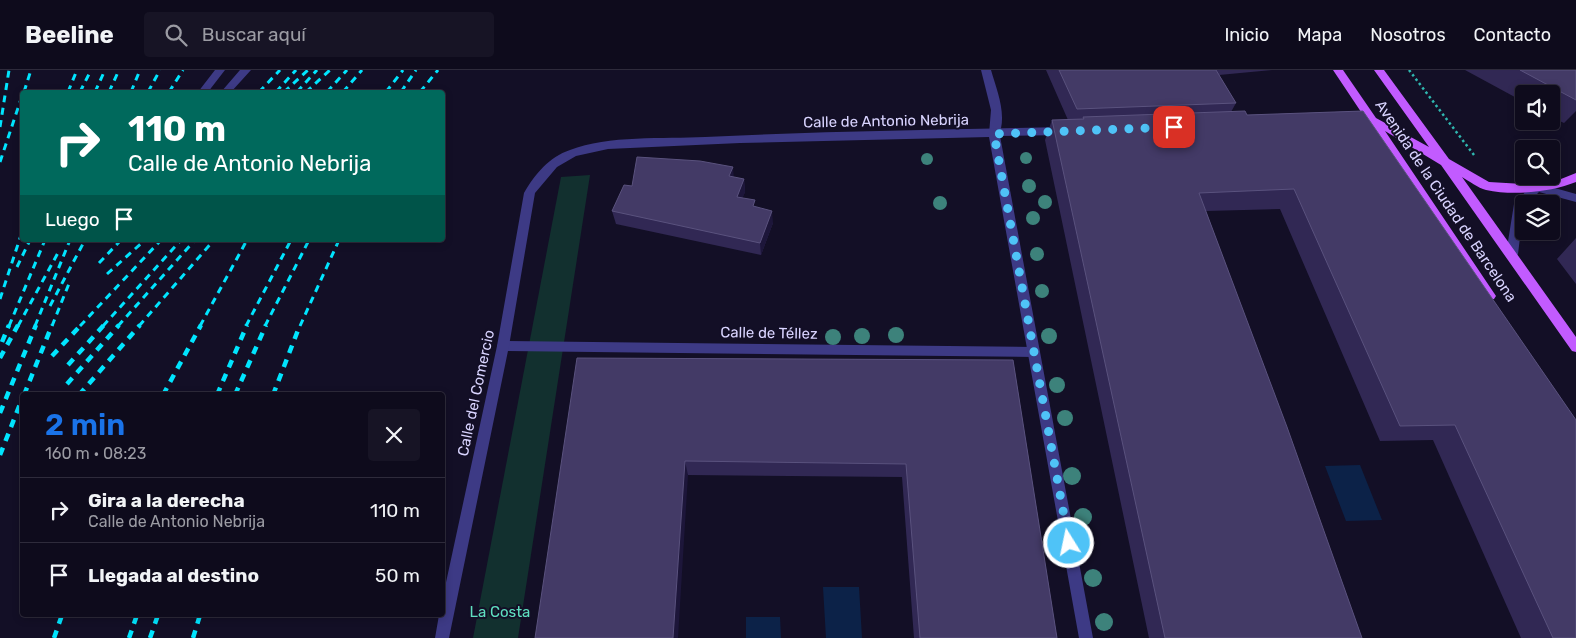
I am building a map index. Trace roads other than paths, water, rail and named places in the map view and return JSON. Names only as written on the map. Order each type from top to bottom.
[{"type":"main road","name":"Avenida de la Ciudad de Barcelona","points":[[1338,70],[1495,304]]},
{"type":"main road","name":"Avenida de la Ciudad de Barcelona","points":[[1379,70],[1512,254],[1576,347]]},
{"type":"main road","points":[[1372,120],[1487,186],[1523,188],[1558,185],[1576,177]]},
{"type":"street","points":[[205,90],[220,70]]},
{"type":"street","points":[[228,90],[246,70]]},
{"type":"street","points":[[986,70],[996,107],[998,123],[994,134],[1086,638]]},
{"type":"street","points":[[1354,120],[1372,120]]},
{"type":"street","name":"Calle de Antonio Nebrija","points":[[555,162],[581,150],[608,145],[740,139],[1074,131]]},
{"type":"street","name":"Calle del Comercio","points":[[442,638],[502,346],[530,193],[539,176],[555,162]]},
{"type":"street","points":[[1512,254],[1520,204],[1537,187],[1576,198]]},
{"type":"street","name":"Calle de Téllez","points":[[502,346],[1034,352]]},
{"type":"water","points":[[1360,465],[1382,520],[1346,521],[1325,466]]},
{"type":"water","points":[[823,587],[859,587],[862,638],[826,638]]},
{"type":"water","points":[[746,617],[780,617],[781,638],[746,638]]},
{"type":"railway","points":[[0,127],[9,70]]},
{"type":"railway","points":[[25,90],[31,70]]},
{"type":"railway","points":[[69,90],[77,70]]},
{"type":"railway","points":[[81,90],[91,70]]},
{"type":"railway","points":[[96,90],[105,70]]},
{"type":"railway","points":[[110,90],[119,70]]},
{"type":"railway","points":[[132,90],[140,70]]},
{"type":"railway","points":[[149,90],[160,70]]},
{"type":"railway","points":[[170,90],[183,70]]},
{"type":"railway","points":[[261,90],[280,70]]},
{"type":"railway","points":[[278,90],[296,70]]},
{"type":"railway","points":[[286,90],[308,70]]},
{"type":"railway","points":[[299,90],[317,70]]},
{"type":"railway","points":[[308,90],[330,70]]},
{"type":"railway","points":[[329,90],[347,70]]},
{"type":"railway","points":[[345,90],[362,70]]},
{"type":"railway","points":[[388,90],[403,70]]},
{"type":"railway","points":[[402,90],[416,70]]},
{"type":"railway","points":[[422,90],[438,70]]},
{"type":"railway","points":[[0,162],[20,102]]},
{"type":"railway","points":[[0,299],[20,238]]},
{"type":"railway","points":[[17,267],[29,242]]},
{"type":"railway","points":[[9,326],[44,242]]},
{"type":"railway","points":[[35,326],[69,242]]},
{"type":"railway","points":[[50,306],[84,242]]},
{"type":"railway","points":[[99,263],[119,242]]},
{"type":"railway","points":[[107,274],[143,242]]},
{"type":"railway","points":[[80,326],[159,242]]},
{"type":"railway","points":[[103,326],[179,242]]},
{"type":"railway","points":[[118,326],[193,242]]},
{"type":"railway","points":[[139,326],[212,242]]},
{"type":"railway","points":[[200,326],[246,242]]},
{"type":"railway","points":[[246,326],[290,242]]},
{"type":"railway","points":[[265,326],[308,242]]},
{"type":"railway","points":[[300,326],[338,242]]},
{"type":"railway","points":[[18,326],[59,251]]},
{"type":"railway","points":[[52,326],[70,281]]},
{"type":"railway","points":[[2,342],[9,325]]},
{"type":"railway","points":[[0,358],[18,325]]},
{"type":"railway","points":[[0,413],[36,325]]},
{"type":"railway","points":[[25,392],[52,325]]},
{"type":"railway","points":[[52,356],[81,325]]},
{"type":"railway","points":[[68,365],[104,325]]},
{"type":"railway","points":[[67,384],[119,325]]},
{"type":"railway","points":[[82,392],[140,325]]},
{"type":"railway","points":[[165,392],[201,325]]},
{"type":"railway","points":[[218,392],[247,325]]},
{"type":"railway","points":[[236,392],[266,325]]},
{"type":"railway","points":[[274,392],[300,325]]},
{"type":"railway","points":[[0,455],[20,404]]},
{"type":"railway","points":[[54,638],[61,617]]},
{"type":"railway","points":[[129,638],[136,617]]},
{"type":"railway","points":[[150,638],[157,617]]},
{"type":"railway","points":[[193,638],[199,617]]},
{"type":"park label","name":"La Costa","points":[[500,612]]}]
